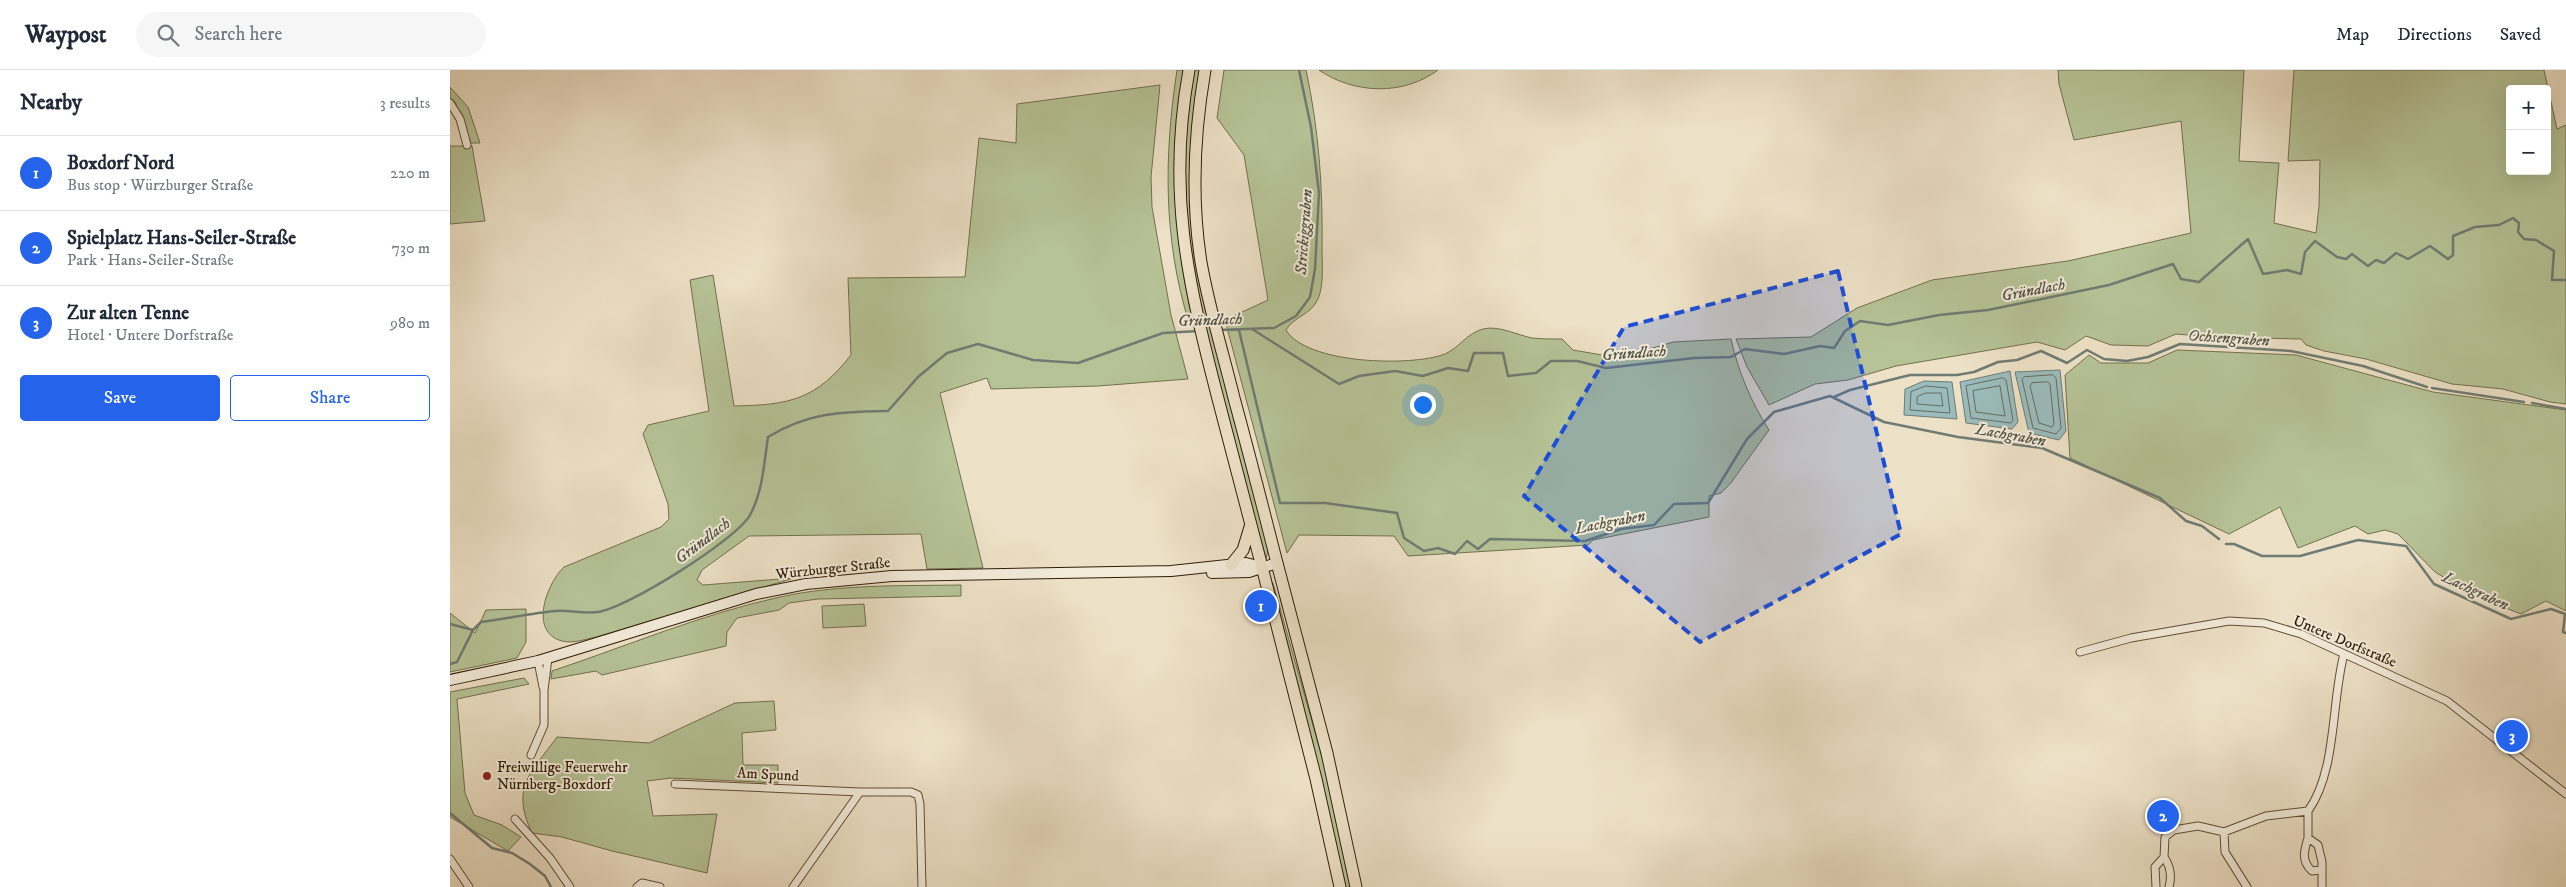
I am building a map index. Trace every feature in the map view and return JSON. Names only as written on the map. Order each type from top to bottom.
[{"type":"main road","points":[[1189,70],[1180,134],[1179,194],[1185,260],[1198,321],[1316,779],[1340,887]]},
{"type":"main road","points":[[1205,70],[1196,133],[1195,193],[1202,262],[1214,319],[1327,753],[1356,887]]},
{"type":"main road","points":[[1231,565],[1243,550],[1251,525]]},
{"type":"main road","name":"Würzburger Straße","points":[[1171,571],[1246,563],[1262,567]]},
{"type":"main road","name":"Würzburger Straße","points":[[450,680],[543,659],[745,597],[806,584],[892,576],[1171,571],[1242,573],[1277,563]]},
{"type":"street","points":[[450,103],[460,119],[467,144]]},
{"type":"street","name":"Untere Dorfstraße","points":[[2080,652],[2131,638],[2229,621],[2264,622],[2300,634],[2447,701],[2566,794]]},
{"type":"street","points":[[2320,870],[2312,871],[2306,865],[2304,854],[2308,838],[2308,812],[2321,787],[2330,748],[2337,680],[2344,654]]},
{"type":"street","points":[[531,755],[544,725],[543,659]]},
{"type":"street","name":"Am Spund","points":[[675,784],[860,792],[911,792],[918,795],[920,804],[922,887]]},
{"type":"street","points":[[793,887],[860,792]]},
{"type":"street","points":[[2169,887],[2171,877],[2169,864],[2164,857],[2165,837],[2174,830],[2198,826],[2224,832],[2266,816],[2308,812]]},
{"type":"street","points":[[516,819],[550,858],[570,887]]},
{"type":"street","points":[[2224,832],[2224,852],[2247,887]]},
{"type":"street","points":[[2308,838],[2318,845],[2322,862],[2320,870],[2323,878],[2322,887]]},
{"type":"street","points":[[2156,887],[2154,867],[2164,857]]},
{"type":"street","points":[[450,859],[469,887]]},
{"type":"street","points":[[637,887],[642,883],[660,887]]},
{"type":"highlighted area","points":[[1838,271],[1901,534],[1700,642],[1524,496],[1624,327]]},
{"type":"green space","points":[[1177,70],[1184,70],[1175,165],[1181,259],[1193,322],[1189,323],[1174,260],[1168,197],[1170,134]]},
{"type":"green space","points":[[1193,70],[1200,70],[1192,213],[1268,550],[1266,559],[1201,318],[1185,228],[1185,130]]},
{"type":"green space","points":[[1224,70],[1306,70],[1319,160],[1322,205],[1322,275],[1320,293],[1315,304],[1286,330],[1297,341],[1314,350],[1336,356],[1360,360],[1409,361],[1445,354],[1477,331],[1489,328],[1501,329],[1532,338],[1562,339],[1573,350],[1619,358],[1673,342],[1731,339],[1737,363],[1746,386],[1769,430],[1730,484],[1721,493],[1709,496],[1709,517],[1593,540],[1588,545],[1408,556],[1394,536],[1299,535],[1287,553],[1225,320],[1268,300],[1244,155],[1217,118]]},
{"type":"green space","points":[[1319,70],[1438,70],[1410,84],[1379,89],[1347,84]]},
{"type":"green space","points":[[2058,70],[2244,70],[2239,161],[2279,163],[2274,223],[2316,233],[2319,206],[2320,160],[2288,161],[2294,70],[2544,70],[2547,85],[2506,85],[2506,175],[2551,175],[2551,102],[2557,129],[2566,125],[2566,404],[2550,402],[2503,389],[2452,384],[2366,359],[2324,351],[2306,345],[2301,339],[2212,337],[2176,334],[2148,346],[2111,345],[2086,336],[2065,350],[2037,342],[1896,366],[1848,380],[1815,384],[1769,405],[1747,367],[1736,339],[1811,337],[1857,308],[1932,280],[2068,261],[2191,233],[2181,121],[2074,140],[2059,84]]},
{"type":"green space","points":[[1160,85],[1151,177],[1152,207],[1171,315],[1188,379],[1098,386],[991,389],[987,378],[940,393],[983,568],[927,569],[921,534],[749,536],[702,570],[697,580],[703,585],[794,578],[584,640],[566,642],[552,636],[546,628],[543,618],[544,607],[552,584],[564,567],[661,527],[669,519],[668,504],[643,434],[648,425],[709,411],[690,280],[713,275],[734,406],[771,404],[800,397],[826,382],[851,355],[848,278],[965,277],[979,138],[1016,143],[1017,104]]},
{"type":"green space","points":[[450,87],[468,107],[480,143],[471,143],[455,102],[450,98]]},
{"type":"green space","points":[[450,146],[472,146],[485,221],[450,224]]},
{"type":"green space","points":[[2177,350],[2296,355],[2433,392],[2566,410],[2566,611],[2546,601],[2521,614],[2475,596],[2435,572],[2398,534],[2385,530],[2368,534],[2355,526],[2298,548],[2280,507],[2229,534],[2070,458],[2065,375],[2089,355],[2101,363],[2148,363]]},
{"type":"green space","points":[[1273,583],[1327,775],[1351,887],[1344,887],[1270,584]]},
{"type":"green space","points":[[961,585],[961,596],[818,599],[789,603],[779,610],[737,618],[727,632],[726,646],[602,675],[596,671],[551,679],[552,671],[693,621],[780,597],[847,588]]},
{"type":"green space","points":[[864,604],[866,626],[823,628],[822,606]]},
{"type":"green space","points":[[526,609],[526,642],[517,658],[450,672],[450,613],[475,633],[486,610]]},
{"type":"green space","points":[[524,678],[529,684],[457,699],[465,793],[474,815],[502,825],[521,837],[508,851],[450,817],[450,692]]},
{"type":"green space","points":[[774,701],[776,730],[742,733],[743,765],[778,765],[778,783],[671,778],[647,781],[653,816],[717,814],[707,873],[612,851],[562,837],[532,833],[523,804],[523,792],[526,781],[532,771],[557,737],[649,743],[735,703]]},
{"type":"water","points":[[2060,370],[2066,431],[2059,440],[2029,433],[2015,372]]},
{"type":"water","points":[[2010,371],[2018,422],[2012,429],[1966,423],[1960,382]]},
{"type":"water","points":[[1924,381],[1952,382],[1957,419],[1904,415],[1905,389]]},
{"type":"waterway","name":"Strickiggraben","points":[[1219,330],[1274,328],[1296,316],[1310,297],[1315,269],[1319,193],[1311,127],[1299,70]]},
{"type":"waterway","name":"Gründlach","points":[[1252,329],[1339,384],[1359,376],[1395,371],[1423,376],[1448,368],[1468,371],[1474,353],[1503,353],[1508,376],[1536,373],[1551,361],[1577,361],[1606,368],[1694,358],[1731,357],[1745,349],[1784,354],[1820,346],[1834,348],[1845,331],[1860,321],[1888,325],[1939,315],[1988,310],[2109,285],[2173,264],[2181,279],[2199,282],[2248,239],[2263,274],[2287,270],[2301,274],[2305,252],[2315,241],[2337,257],[2346,259],[2352,254],[2368,266],[2376,260],[2384,263],[2396,253],[2408,259],[2430,246],[2448,259],[2453,255],[2453,236],[2475,227],[2499,225],[2513,218],[2519,223],[2518,232],[2524,239],[2536,240],[2554,251],[2552,280],[2566,280]]},
{"type":"waterway","name":"Lachgraben","points":[[1239,330],[1280,503],[1325,503],[1397,513],[1404,538],[1424,551],[1438,548],[1455,554],[1467,541],[1478,549],[1490,539],[1585,541],[1621,529],[1654,525],[1674,504],[1708,503],[1747,439],[1774,412],[1830,396],[1884,422],[1958,437],[2042,448],[2160,498],[2186,521],[2202,526],[2219,539]]},
{"type":"waterway","name":"Gründlach","points":[[450,664],[457,662],[473,630],[481,622],[556,611],[598,612],[632,599],[680,571],[724,540],[741,526],[750,515],[758,496],[768,437],[812,418],[840,413],[888,411],[918,377],[947,353],[978,344],[1033,360],[1078,363],[1163,333],[1199,331]]},
{"type":"waterway","name":"Ochsengraben","points":[[1834,397],[1850,390],[1910,375],[1957,375],[1974,372],[1998,362],[2017,360],[2041,351],[2067,363],[2087,350],[2104,359],[2127,361],[2148,357],[2180,344],[2291,351],[2363,366],[2427,387]]},
{"type":"waterway","name":"Ochsengraben","points":[[2432,388],[2524,402]]},
{"type":"waterway","name":"Ochsengraben","points":[[2532,403],[2566,409]]},
{"type":"waterway","name":"Lachgraben","points":[[2226,544],[2234,544],[2262,556],[2300,556],[2358,540],[2406,546],[2434,584],[2511,619],[2551,609],[2565,614],[2563,632],[2566,633]]},
{"type":"waterway","points":[[450,624],[473,630]]},
{"type":"waterway","points":[[450,813],[492,848],[512,853],[530,864],[545,876],[551,887]]},
{"type":"place","name":"Boxdorf Nord","points":[[1261,606]]},
{"type":"place","name":"Zur alten Tenne","points":[[2512,736]]},
{"type":"place","name":"Freiwillige Feuerwehr Nürnberg-Boxdorf","points":[[487,776]]},
{"type":"place","name":"Spielplatz Hans-Seiler-Straße","points":[[2163,816]]}]
